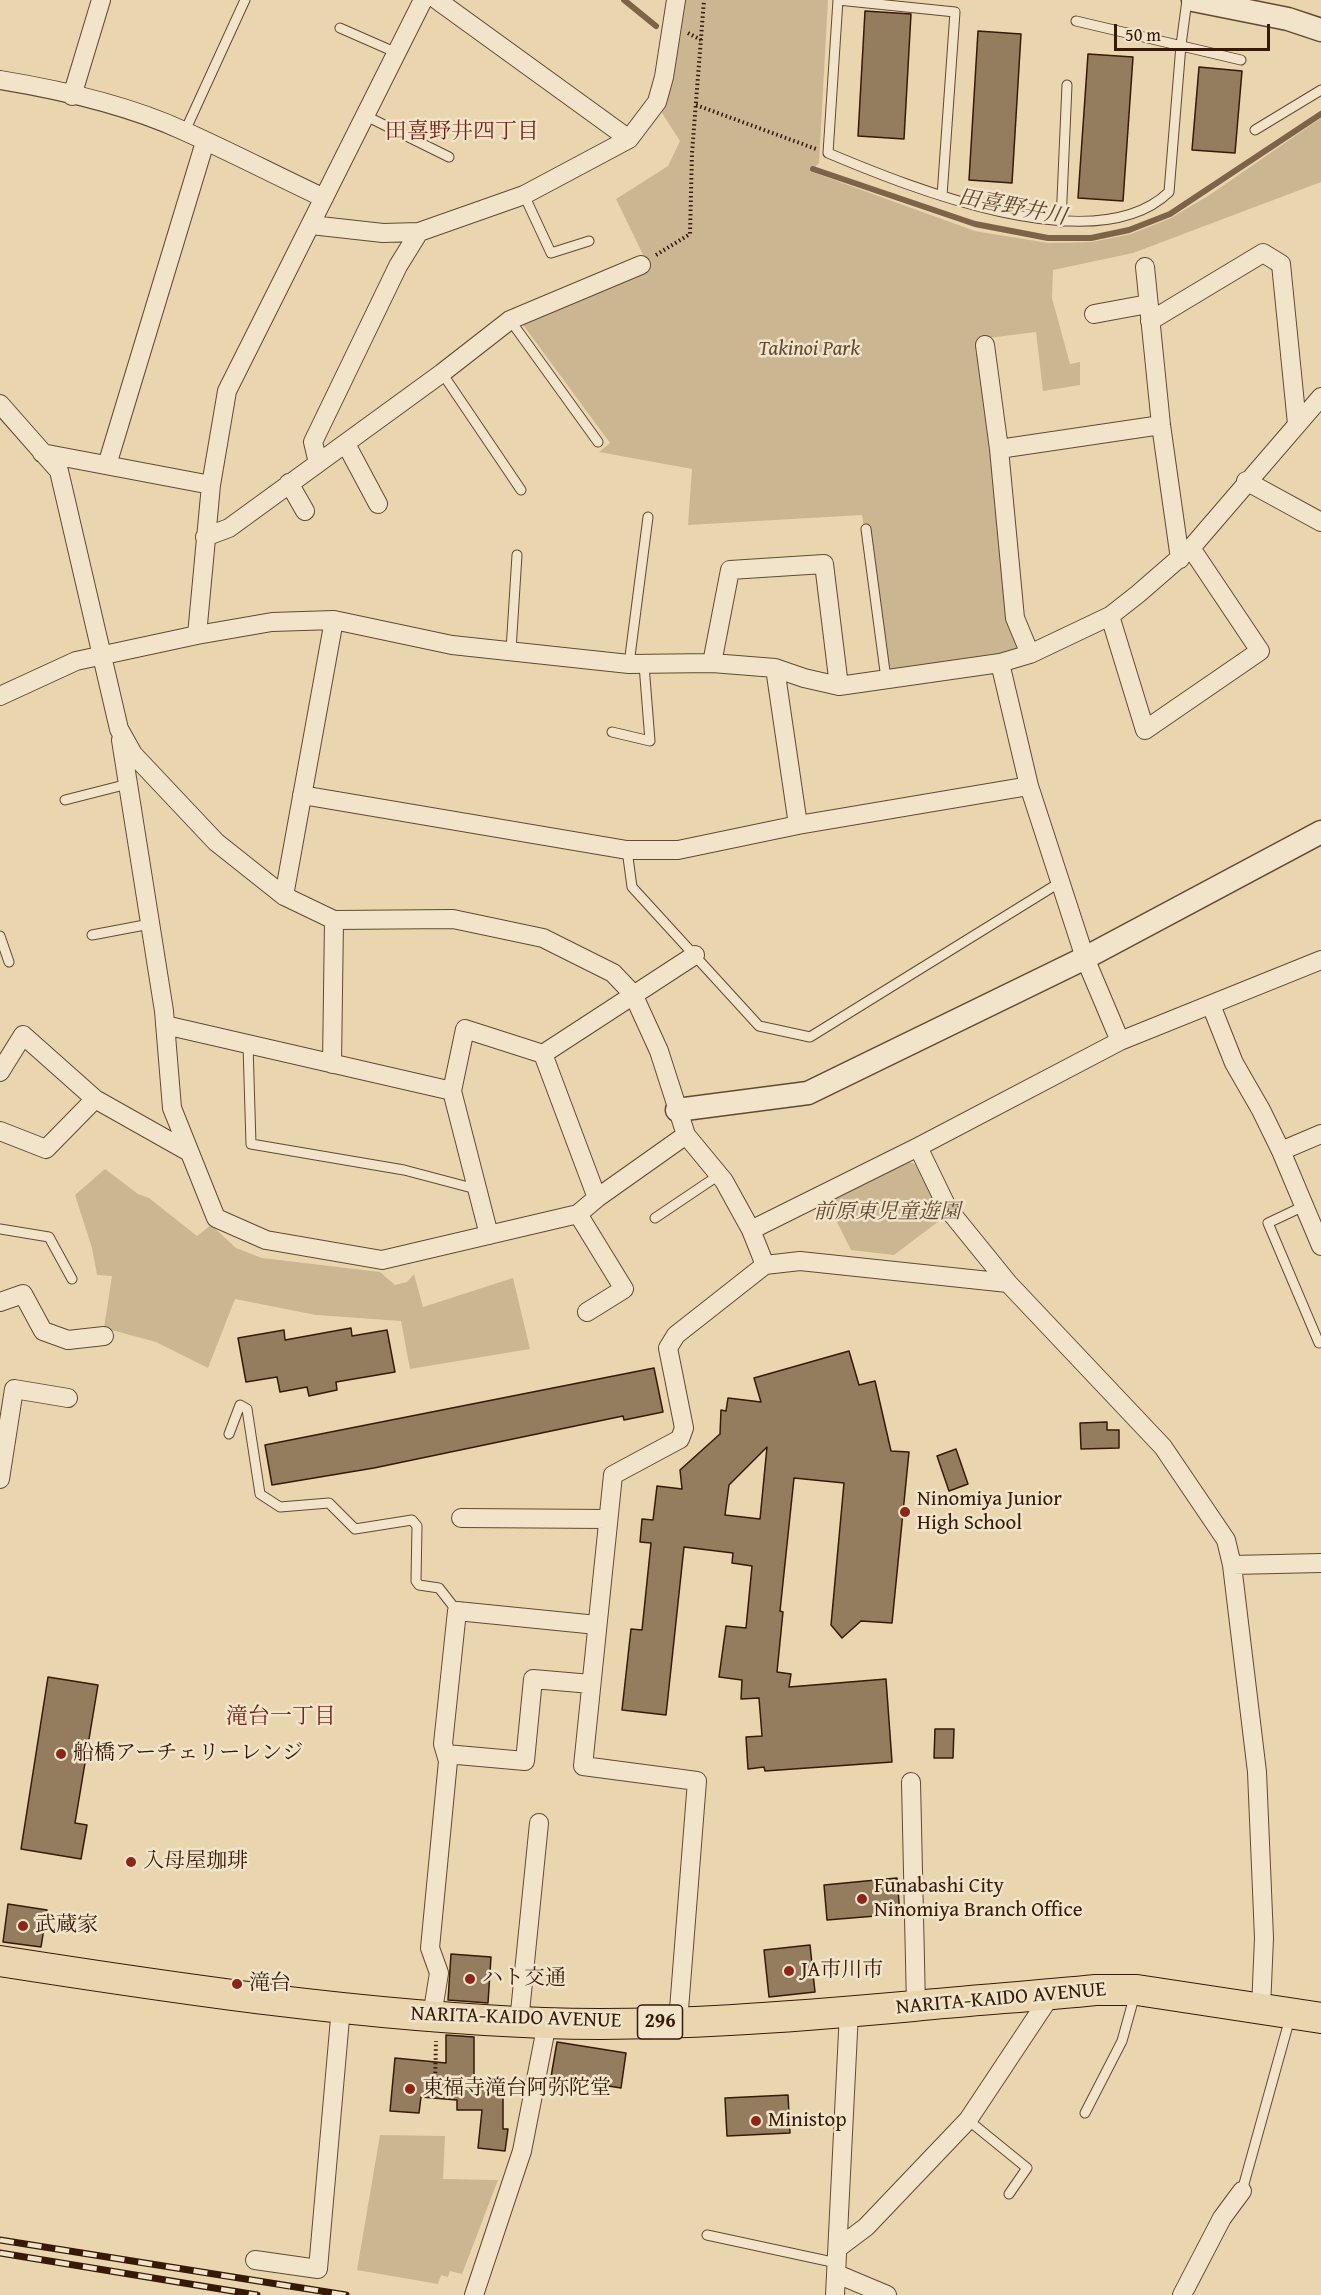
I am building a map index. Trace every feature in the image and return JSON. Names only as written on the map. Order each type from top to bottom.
[{"type":"highway","name":"NARITA-KAIDO AVENUE","points":[[0,1961],[148,1985],[341,2007],[434,2028],[533,2022],[678,2022],[849,2012],[1096,1990],[1137,1990],[1321,2018]]},
{"type":"street","points":[[72,96],[101,0]]},
{"type":"street","points":[[196,635],[211,485],[227,391],[423,0]]},
{"type":"street","points":[[436,0],[629,139]]},
{"type":"street","points":[[310,225],[383,232],[419,232],[525,195],[629,139],[657,102],[664,76],[676,0]]},
{"type":"street","points":[[1193,0],[1288,19],[1321,30]]},
{"type":"street","points":[[0,80],[125,109],[184,131],[324,198]]},
{"type":"street","points":[[107,465],[205,142]]},
{"type":"street","points":[[318,463],[313,442],[398,266],[419,232]]},
{"type":"street","points":[[1094,314],[1149,313],[1263,253],[1281,264],[1297,424]]},
{"type":"street","points":[[205,537],[229,528],[442,374],[510,320],[640,265]]},
{"type":"street","points":[[1110,616],[1145,730],[1260,651],[1186,553],[1161,425],[1144,267]]},
{"type":"street","points":[[985,345],[999,449],[1015,618],[1030,654]]},
{"type":"street","points":[[0,696],[76,661],[196,635],[272,622],[334,620],[452,645],[636,665],[712,663],[774,669],[840,686],[1000,663],[1030,654],[1110,616],[1186,553],[1321,397]]},
{"type":"street","points":[[0,404],[59,471],[119,729],[165,1025],[172,1108],[216,1218],[266,1240],[382,1260],[578,1214],[686,1135]]},
{"type":"street","points":[[999,449],[1161,425]]},
{"type":"street","points":[[346,444],[378,504]]},
{"type":"street","points":[[42,453],[211,485]]},
{"type":"street","points":[[1246,481],[1321,522]]},
{"type":"street","points":[[289,483],[305,511]]},
{"type":"street","points":[[712,663],[730,570],[824,564],[840,686]]},
{"type":"street","points":[[284,896],[334,620]]},
{"type":"street","points":[[1000,663],[1029,786],[1059,883],[1085,958],[1120,1041]]},
{"type":"street","points":[[774,669],[798,825]]},
{"type":"street","points":[[119,729],[134,754],[216,842],[284,896],[334,920],[453,919],[543,938],[613,973],[633,994],[659,1051],[686,1135],[719,1175],[751,1230],[765,1265]]},
{"type":"street","points":[[302,795],[627,850],[678,850],[798,825],[1029,786]]},
{"type":"street","points":[[677,1110],[807,1093],[1085,958],[1321,832]]},
{"type":"street","points":[[332,1064],[334,920]]},
{"type":"street","points":[[543,1054],[695,955]]},
{"type":"street","points":[[751,1230],[918,1147],[1120,1041],[1321,960]]},
{"type":"street","points":[[1211,1005],[1234,1064],[1261,1110],[1281,1151],[1321,1246]]},
{"type":"street","points":[[165,1025],[452,1091]]},
{"type":"street","points":[[489,1235],[452,1091],[465,1029],[543,1054]]},
{"type":"street","points":[[0,1072],[23,1035],[95,1099],[189,1152]]},
{"type":"street","points":[[543,1054],[597,1198]]},
{"type":"street","points":[[0,1131],[46,1149],[95,1099]]},
{"type":"street","points":[[1281,1151],[1321,1134]]},
{"type":"street","points":[[918,1147],[948,1209],[1008,1283],[1163,1447],[1226,1540],[1232,1565],[1257,1772],[1264,1938],[1261,2008]]},
{"type":"street","points":[[578,1214],[624,1289],[587,1312]]},
{"type":"street","points":[[678,2022],[697,1781],[583,1766],[613,1475],[680,1439],[684,1428],[668,1348],[676,1335],[765,1265],[800,1261],[1008,1283]]},
{"type":"street","points":[[0,1302],[23,1294],[43,1331],[68,1340],[104,1336]]},
{"type":"street","points":[[0,1479],[14,1389],[68,1398]]},
{"type":"street","points":[[461,1518],[608,1519]]},
{"type":"street","points":[[1232,1565],[1321,1563]]},
{"type":"street","points":[[434,2028],[439,1973],[430,1948],[448,1761],[443,1744],[457,1611],[597,1625]]},
{"type":"street","points":[[446,1754],[525,1761],[533,1679],[591,1684]]},
{"type":"street","points":[[911,1782],[916,2006]]},
{"type":"street","points":[[474,2295],[522,2151],[533,2022],[539,1822]]},
{"type":"street","points":[[838,2262],[866,2227],[968,2121],[1051,1995]]},
{"type":"street","points":[[255,2260],[318,2269],[341,2007]]},
{"type":"street","points":[[835,2295],[849,2012]]},
{"type":"street","points":[[1182,2295],[1222,2218],[1242,2191]]},
{"type":"street","points":[[838,2262],[887,2295]]},
{"type":"lane","points":[[184,131],[245,0]]},
{"type":"lane","points":[[942,196],[956,12],[838,0],[828,153],[942,196],[980,208],[1060,222],[1087,222],[1123,217],[1160,201],[1169,192],[1180,45],[1187,0]]},
{"type":"lane","points":[[1076,21],[1241,60]]},
{"type":"lane","points":[[340,28],[397,53]]},
{"type":"lane","points":[[1060,222],[1067,85]]},
{"type":"lane","points":[[1256,130],[1321,90]]},
{"type":"lane","points":[[366,116],[449,157]]},
{"type":"lane","points":[[525,195],[551,254],[589,241]]},
{"type":"lane","points":[[510,320],[598,442]]},
{"type":"lane","points":[[442,374],[521,490]]},
{"type":"lane","points":[[612,732],[650,741],[636,665],[648,517]]},
{"type":"lane","points":[[866,529],[886,679]]},
{"type":"lane","points":[[511,650],[517,555]]},
{"type":"lane","points":[[65,800],[128,784]]},
{"type":"lane","points":[[627,850],[633,887],[759,1026],[810,1037],[1059,883]]},
{"type":"lane","points":[[92,935],[150,924]]},
{"type":"lane","points":[[0,936],[9,962]]},
{"type":"lane","points":[[248,1045],[250,1144],[404,1170],[476,1189]]},
{"type":"lane","points":[[655,1218],[719,1175]]},
{"type":"lane","points":[[1304,1206],[1268,1223],[1319,1342],[1321,1342]]},
{"type":"lane","points":[[0,1229],[49,1237],[72,1280]]},
{"type":"lane","points":[[229,1434],[240,1405],[247,1409],[260,1494],[280,1507],[329,1503],[355,1529],[412,1520],[417,1526],[416,1581],[419,1585],[439,1588],[457,1611]]},
{"type":"lane","points":[[1085,2113],[1122,2041],[1137,1990]]},
{"type":"lane","points":[[1242,2191],[1292,2013]]},
{"type":"lane","points":[[968,2121],[1027,2168],[1009,2193]]},
{"type":"lane","points":[[707,2235],[838,2262]]},
{"type":"path","points":[[640,265],[690,234],[692,153],[704,0]]},
{"type":"path","points":[[696,105],[828,153]]},
{"type":"path","points":[[432,2087],[435,2088],[434,2028]]},
{"type":"green space","name":"Takinoi Park","points":[[684,0],[828,0],[819,163],[812,172],[975,231],[1048,243],[1092,242],[1131,234],[1171,218],[1211,194],[1321,118],[1321,182],[1133,253],[1053,270],[1052,298],[1070,364],[1080,362],[1080,385],[1043,391],[1036,332],[981,339],[1018,657],[886,679],[862,515],[688,525],[692,469],[599,452],[610,443],[521,322],[649,267],[616,199],[668,166],[680,141],[662,113]]},
{"type":"green space","name":"前原東児童遊園","points":[[906,1161],[915,1164],[943,1218],[894,1255],[851,1250],[827,1202]]},
{"type":"green space","points":[[105,1169],[138,1194],[149,1198],[197,1236],[211,1225],[236,1248],[262,1258],[380,1272],[395,1285],[407,1282],[414,1274],[423,1307],[513,1278],[530,1349],[410,1369],[401,1321],[316,1315],[235,1299],[208,1368],[156,1342],[104,1328],[112,1276],[97,1275],[92,1248],[75,1195]]},
{"type":"green space","points":[[380,2135],[445,2136],[443,2179],[498,2180],[462,2274],[450,2271],[448,2277],[441,2275],[438,2284],[357,2270]]},
{"type":"building","points":[[865,11],[911,14],[904,139],[858,136]]},
{"type":"building","points":[[978,31],[1021,34],[1012,183],[969,180]]},
{"type":"building","points":[[1088,54],[1133,57],[1123,201],[1078,198]]},
{"type":"building","points":[[1199,67],[1242,71],[1235,153],[1192,150]]},
{"type":"building","points":[[351,1328],[352,1336],[387,1330],[395,1372],[336,1382],[337,1390],[309,1396],[307,1387],[280,1392],[277,1377],[246,1382],[238,1338],[284,1330],[285,1340]]},
{"type":"building","points":[[849,1351],[859,1385],[875,1381],[891,1451],[909,1452],[892,1623],[861,1621],[842,1638],[831,1625],[844,1483],[794,1478],[780,1611],[783,1612],[777,1672],[791,1674],[789,1687],[886,1679],[892,1762],[765,1771],[764,1767],[748,1769],[746,1737],[762,1736],[759,1698],[741,1699],[742,1680],[719,1677],[726,1626],[746,1628],[752,1566],[732,1563],[733,1553],[684,1547],[666,1715],[622,1710],[631,1629],[642,1630],[651,1543],[640,1542],[642,1519],[653,1520],[657,1486],[682,1489],[680,1470],[720,1434],[721,1410],[726,1411],[728,1398],[761,1402],[754,1378]],"holes":[[[767,1447],[760,1519],[725,1515],[729,1485]]]},
{"type":"building","points":[[654,1368],[663,1412],[624,1420],[623,1416],[374,1468],[272,1485],[265,1445]]},
{"type":"building","points":[[1107,1422],[1107,1430],[1119,1430],[1119,1448],[1081,1449],[1080,1423]]},
{"type":"building","points":[[956,1449],[968,1484],[949,1491],[937,1456]]},
{"type":"building","name":"船橋アーチェリーレンジ","points":[[48,1677],[98,1685],[75,1823],[87,1825],[81,1859],[21,1849]]},
{"type":"building","points":[[935,1729],[954,1729],[953,1758],[934,1758]]},
{"type":"building","points":[[897,1878],[900,1914],[827,1920],[824,1885]]},
{"type":"building","points":[[8,1904],[47,1910],[41,1947],[3,1942]]},
{"type":"building","name":"JA市川市","points":[[810,1945],[815,1992],[769,1997],[764,1950]]},
{"type":"building","name":"ハト交通","points":[[451,1954],[491,1957],[488,2003],[448,2000]]},
{"type":"building","points":[[446,2035],[474,2037],[474,2086],[503,2086],[503,2129],[508,2129],[505,2151],[478,2148],[482,2110],[457,2110],[457,2100],[421,2097],[419,2113],[390,2111],[395,2058],[446,2063]]},
{"type":"building","points":[[557,2042],[626,2053],[621,2088],[551,2077]]},
{"type":"building","points":[[788,2095],[790,2133],[727,2136],[725,2098]]},
{"type":"waterway","name":"田喜野井川","points":[[624,0],[656,26]]},
{"type":"waterway","name":"田喜野井川","points":[[813,169],[975,224],[1048,238],[1091,238],[1129,230],[1170,214],[1321,114]]},
{"type":"railway","points":[[0,2240],[346,2295]]},
{"type":"railway","points":[[0,2253],[257,2295]]},
{"type":"place","name":"Ninomiya Junior High School","points":[[905,1512]]},
{"type":"place","name":"船橋アーチェリーレンジ","points":[[61,1754]]},
{"type":"place","name":"入母屋珈琲","points":[[131,1862]]},
{"type":"place","name":"Funabashi City Ninomiya Branch Office","points":[[862,1899]]},
{"type":"place","name":"武蔵家","points":[[23,1926]]},
{"type":"place","name":"JA市川市","points":[[789,1971]]},
{"type":"place","name":"ハト交通","points":[[470,1979]]},
{"type":"place","name":"滝台","points":[[237,1984]]},
{"type":"place","name":"東福寺滝台阿弥陀堂","points":[[410,2089]]},
{"type":"place","name":"Ministop","points":[[756,2121]]},
{"type":"district","name":"田喜野井四丁目","points":[[462,132]]},
{"type":"district","name":"滝台一丁目","points":[[281,1717]]}]
